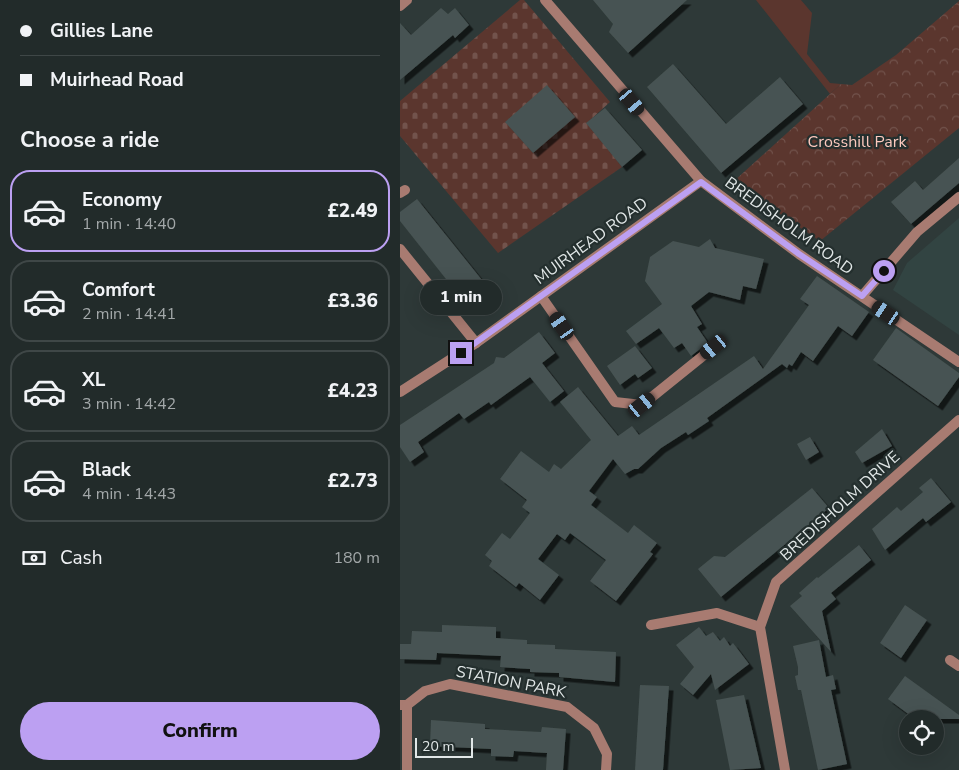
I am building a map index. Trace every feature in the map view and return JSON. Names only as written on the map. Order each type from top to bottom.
[{"type":"street","points":[[400,6],[407,0]]},
{"type":"street","name":"BREDISHOLM ROAD","points":[[545,0],[701,182],[799,254],[959,362]]},
{"type":"street","name":"MUIRHEAD ROAD","points":[[400,392],[476,343],[701,182]]},
{"type":"street","points":[[862,296],[917,232],[959,197]]},
{"type":"street","points":[[400,249],[476,343]]},
{"type":"street","points":[[541,296],[616,402],[642,405],[714,347]]},
{"type":"street","name":"BREDISHOLM DRIVE","points":[[785,770],[760,627],[776,582],[959,420]]},
{"type":"street","points":[[651,625],[717,613],[760,627]]},
{"type":"street","points":[[950,660],[959,666]]},
{"type":"street","name":"STATION PARK","points":[[407,770],[404,705],[425,691],[450,684],[567,707],[594,728],[607,754],[606,770]]},
{"type":"shaded area","points":[[959,218],[959,335],[893,290],[907,263]]},
{"type":"green space","points":[[520,0],[524,0],[610,102],[588,122],[622,167],[498,253],[400,136],[400,101]]},
{"type":"green space","points":[[756,0],[801,0],[812,13],[807,54],[830,83],[841,84],[830,94]]},
{"type":"green space","name":"Crosshill Park","points":[[959,1],[959,128],[820,241],[733,182],[841,84],[852,85],[896,55]]},
{"type":"building","points":[[593,0],[687,0],[628,53],[609,32],[613,24]]},
{"type":"building","points":[[441,8],[448,14],[455,8],[469,25],[455,38],[453,35],[400,80],[400,23],[411,35]]},
{"type":"building","points":[[673,64],[726,124],[780,77],[803,104],[721,173],[647,87]]},
{"type":"building","points":[[547,85],[575,117],[533,153],[505,122]]},
{"type":"building","points":[[605,108],[642,150],[622,167],[586,123]]},
{"type":"building","points":[[959,158],[959,183],[911,224],[891,202],[915,181],[923,190]]},
{"type":"building","points":[[417,199],[482,280],[461,298],[400,221],[400,212]]},
{"type":"building","points":[[710,239],[715,248],[764,259],[756,289],[743,286],[740,300],[709,292],[691,306],[702,324],[697,327],[708,343],[691,356],[682,343],[674,348],[659,328],[636,344],[626,331],[662,304],[645,281],[650,257],[673,241],[699,247]]},
{"type":"building","points":[[817,276],[869,312],[852,336],[838,326],[813,361],[801,352],[792,366],[789,364],[787,368],[782,364],[707,418],[709,421],[688,435],[686,432],[661,448],[638,469],[625,474],[613,459],[589,491],[597,497],[591,505],[628,533],[634,525],[657,543],[650,552],[653,554],[616,601],[590,581],[606,560],[570,533],[565,540],[557,534],[538,559],[559,575],[540,600],[519,583],[516,587],[489,566],[492,561],[485,555],[502,533],[510,539],[530,513],[522,507],[527,500],[500,479],[521,451],[549,472],[554,464],[561,469],[591,440],[560,402],[578,387],[618,436],[632,426],[639,435],[754,356],[763,369],[809,305],[800,299]]},
{"type":"building","points":[[896,328],[959,373],[959,377],[938,406],[873,360]]},
{"type":"building","points":[[539,332],[555,353],[542,363],[564,391],[550,402],[530,377],[491,405],[489,402],[464,419],[459,413],[418,442],[424,452],[410,462],[400,447],[400,425],[494,363],[496,357],[504,358]]},
{"type":"building","points":[[635,346],[652,368],[638,378],[635,374],[620,385],[607,366]]},
{"type":"building","points":[[882,429],[892,446],[862,463],[855,452]]},
{"type":"building","points":[[810,437],[819,452],[806,460],[797,444]]},
{"type":"building","points":[[931,478],[951,502],[926,522],[923,518],[885,550],[872,529],[897,507],[901,511],[923,492],[919,488]]},
{"type":"building","points":[[812,488],[829,508],[721,597],[698,569],[714,556],[725,557]]},
{"type":"building","points":[[859,545],[871,560],[831,593],[836,599],[822,611],[831,652],[790,606],[802,596],[799,593],[817,577]]},
{"type":"building","points":[[905,605],[927,620],[901,658],[880,643]]},
{"type":"building","points":[[442,625],[496,627],[496,638],[527,640],[527,644],[555,645],[555,649],[616,652],[615,682],[559,677],[559,673],[530,672],[530,669],[500,667],[501,656],[437,653],[436,660],[400,659],[400,644],[411,644],[412,631],[442,632]]},
{"type":"building","points":[[699,627],[706,636],[713,632],[720,641],[724,637],[730,646],[733,643],[749,664],[715,690],[711,674],[693,695],[680,684],[694,667],[676,645]]},
{"type":"building","points":[[819,640],[826,677],[833,675],[836,689],[831,690],[847,764],[818,770],[801,690],[798,690],[795,676],[798,675],[798,667],[793,646]]},
{"type":"building","points":[[905,676],[959,715],[959,719],[944,719],[944,710],[903,710],[888,699]]},
{"type":"building","points":[[640,685],[669,686],[663,770],[635,770]]},
{"type":"building","points":[[744,695],[761,768],[730,770],[716,700]]},
{"type":"building","points":[[431,720],[485,724],[485,729],[541,732],[542,727],[566,729],[563,770],[546,770],[547,753],[514,751],[513,757],[491,756],[491,749],[430,746]]},
{"type":"route","points":[[461,353],[701,182],[799,254],[862,296],[884,271]]}]
